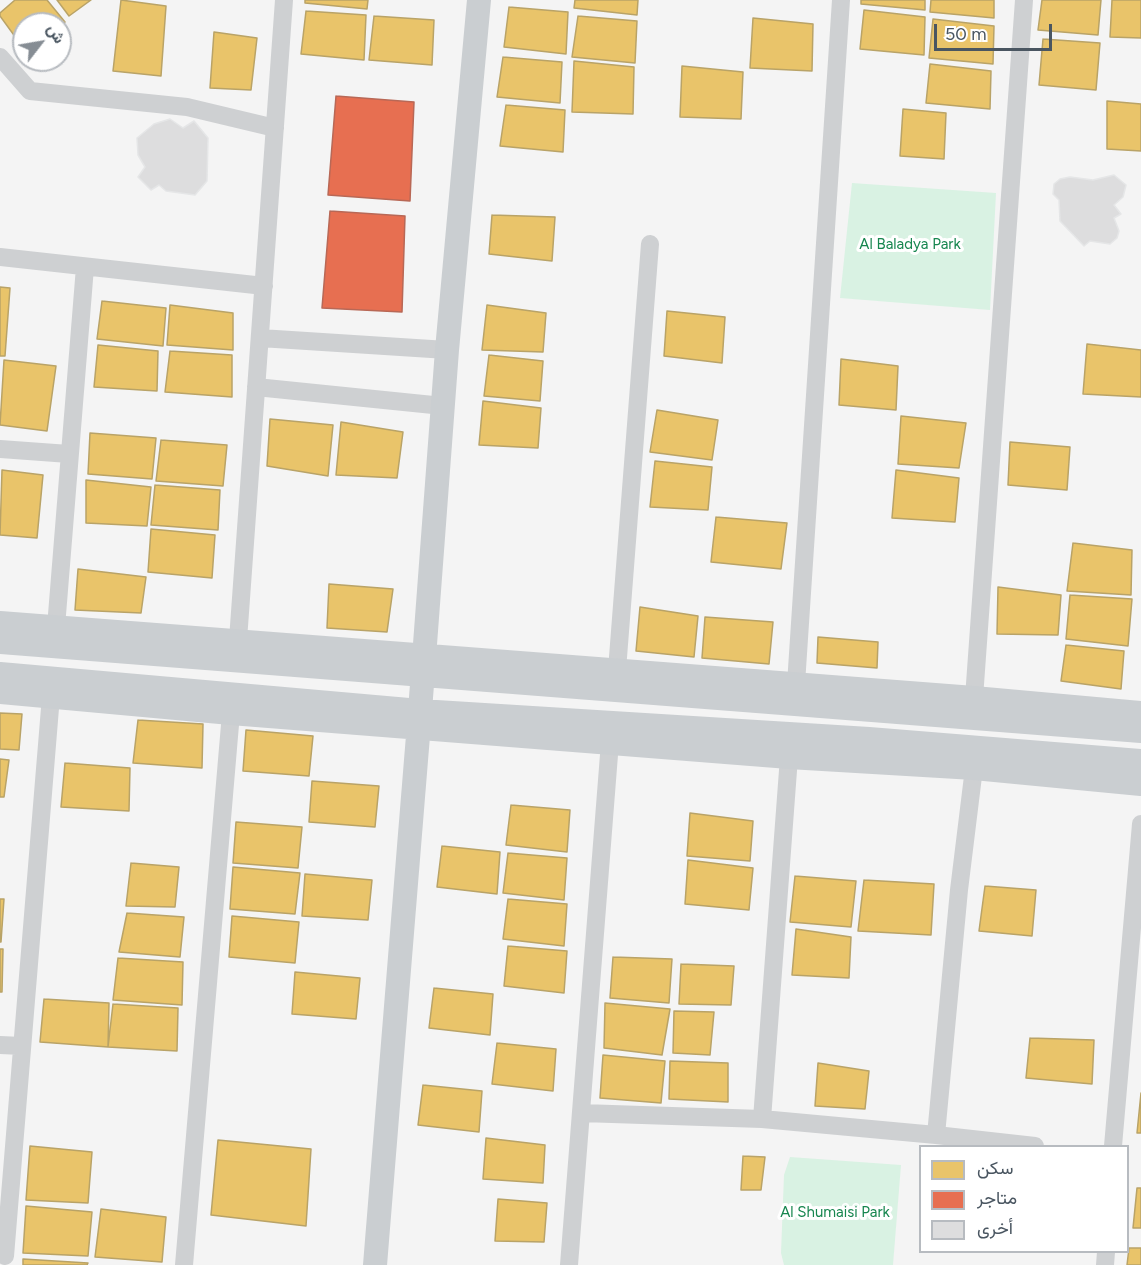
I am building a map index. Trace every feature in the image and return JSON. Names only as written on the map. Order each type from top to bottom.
[{"type":"main road","points":[[375,1265],[420,719],[447,350],[479,0]]},
{"type":"main road","points":[[0,623],[238,640],[423,666],[616,670],[1141,713]]},
{"type":"main road","points":[[0,642],[423,666],[1141,731]]},
{"type":"main road","points":[[0,674],[420,719],[610,742],[789,757],[974,768],[1141,784]]},
{"type":"main road","points":[[0,692],[231,713],[869,739],[1141,761]]},
{"type":"street","points":[[238,640],[284,0]]},
{"type":"street","points":[[796,684],[841,0]]},
{"type":"street","points":[[974,698],[1024,0]]},
{"type":"street","points":[[0,57],[30,91],[187,107],[275,128]]},
{"type":"street","points":[[616,670],[650,244]]},
{"type":"street","points":[[0,257],[264,286]]},
{"type":"street","points":[[56,627],[85,267]]},
{"type":"street","points":[[260,338],[447,350]]},
{"type":"street","points":[[256,387],[443,406]]},
{"type":"street","points":[[0,449],[69,454]]},
{"type":"street","points":[[3,1258],[51,696]]},
{"type":"street","points":[[184,1265],[231,713]]},
{"type":"street","points":[[569,1265],[610,742]]},
{"type":"street","points":[[762,1119],[789,757]]},
{"type":"street","points":[[936,1136],[959,890],[974,768]]},
{"type":"street","points":[[1113,1145],[1141,824]]},
{"type":"street","points":[[0,1045],[22,1046]]},
{"type":"street","points":[[582,1113],[762,1119],[1025,1145]]},
{"type":"green space","name":"Al Baladya Park","points":[[852,183],[996,193],[990,310],[840,298]]},
{"type":"green space","name":"Al Shumaisi Park","points":[[790,1157],[901,1165],[893,1265],[784,1265],[781,1253],[784,1175]]},
{"type":"building: سكن","points":[[15,0],[47,0],[57,12],[12,12],[12,32],[0,13]]},
{"type":"building: سكن","points":[[57,0],[91,0],[72,14],[66,12]]},
{"type":"building: سكن","points":[[121,0],[166,6],[161,76],[113,71]]},
{"type":"building: سكن","points":[[305,0],[368,0],[367,9],[305,3]]},
{"type":"building: سكن","points":[[575,0],[638,0],[637,15],[574,8]]},
{"type":"building: سكن","points":[[861,0],[925,0],[925,10],[861,4]]},
{"type":"building: سكن","points":[[931,0],[994,0],[994,18],[930,12]]},
{"type":"building: سكن","points":[[1042,0],[1101,0],[1098,35],[1038,30]]},
{"type":"building: سكن","points":[[1112,0],[1141,0],[1141,38],[1110,37]]},
{"type":"building: سكن","points":[[509,7],[568,12],[566,54],[504,47]]},
{"type":"building: سكن","points":[[864,10],[925,17],[924,55],[860,49]]},
{"type":"building: سكن","points":[[306,11],[366,15],[364,60],[301,54]]},
{"type":"building: سكن","points":[[374,16],[434,20],[432,65],[369,60]]},
{"type":"building: سكن","points":[[578,16],[637,21],[635,63],[572,57]]},
{"type":"building: سكن","points":[[753,18],[813,24],[812,71],[750,68]]},
{"type":"building: سكن","points":[[933,19],[994,26],[993,64],[929,58]]},
{"type":"building: سكن","points":[[214,32],[257,38],[251,90],[210,88]]},
{"type":"building: سكن","points":[[1043,39],[1100,43],[1096,90],[1039,85]]},
{"type":"building: سكن","points":[[503,57],[562,62],[560,103],[497,97]]},
{"type":"building: سكن","points":[[574,61],[634,67],[633,114],[572,112]]},
{"type":"building: سكن","points":[[930,64],[991,71],[990,109],[926,103]]},
{"type":"building: سكن","points":[[682,66],[743,72],[741,119],[680,117]]},
{"type":"building: سكن","points":[[1107,101],[1141,104],[1141,151],[1107,149]]},
{"type":"building: سكن","points":[[506,105],[565,110],[563,152],[500,146]]},
{"type":"building: سكن","points":[[903,109],[946,113],[944,159],[900,156]]},
{"type":"building: سكن","points":[[492,215],[555,217],[552,261],[489,254]]},
{"type":"building: سكن","points":[[0,287],[10,288],[5,356],[0,356]]},
{"type":"building: سكن","points":[[102,301],[166,308],[163,346],[97,339]]},
{"type":"building: سكن","points":[[170,305],[233,313],[233,350],[167,345]]},
{"type":"building: سكن","points":[[487,305],[546,313],[543,352],[482,350]]},
{"type":"building: سكن","points":[[667,311],[725,317],[722,363],[664,356]]},
{"type":"building: سكن","points":[[1087,344],[1141,350],[1141,397],[1083,394]]},
{"type":"building: سكن","points":[[98,345],[158,351],[157,391],[94,387]]},
{"type":"building: سكن","points":[[170,351],[232,355],[232,397],[165,392]]},
{"type":"building: سكن","points":[[489,355],[543,361],[540,401],[484,396]]},
{"type":"building: سكن","points":[[841,359],[898,366],[896,410],[839,405]]},
{"type":"building: سكن","points":[[4,360],[56,366],[47,431],[0,425]]},
{"type":"building: سكن","points":[[483,401],[541,408],[538,448],[479,445]]},
{"type":"building: سكن","points":[[657,410],[718,420],[712,460],[650,452]]},
{"type":"building: سكن","points":[[901,416],[966,423],[959,468],[898,464]]},
{"type":"building: سكن","points":[[270,419],[333,425],[328,476],[267,466]]},
{"type":"building: سكن","points":[[341,422],[403,432],[397,478],[336,475]]},
{"type":"building: سكن","points":[[90,433],[156,438],[152,479],[88,474]]},
{"type":"building: سكن","points":[[161,440],[227,445],[223,486],[156,481]]},
{"type":"building: سكن","points":[[1010,442],[1070,447],[1067,490],[1008,485]]},
{"type":"building: سكن","points":[[655,461],[712,467],[708,510],[650,507]]},
{"type":"building: سكن","points":[[2,470],[43,475],[37,538],[0,535]]},
{"type":"building: سكن","points":[[896,470],[959,478],[955,522],[892,518]]},
{"type":"building: سكن","points":[[86,480],[151,487],[147,526],[86,523]]},
{"type":"building: سكن","points":[[155,485],[220,490],[218,530],[151,525]]},
{"type":"building: سكن","points":[[716,517],[787,523],[781,569],[711,562]]},
{"type":"building: سكن","points":[[151,529],[215,535],[212,578],[148,572]]},
{"type":"building: سكن","points":[[1073,543],[1132,550],[1131,595],[1067,591]]},
{"type":"building: سكن","points":[[78,569],[146,577],[141,613],[75,610]]},
{"type":"building: سكن","points":[[329,584],[393,589],[387,632],[327,628]]},
{"type":"building: سكن","points":[[998,587],[1061,595],[1058,635],[997,634]]},
{"type":"building: سكن","points":[[1070,595],[1132,599],[1128,646],[1066,639]]},
{"type":"building: سكن","points":[[640,607],[698,616],[694,657],[636,651]]},
{"type":"building: سكن","points":[[705,617],[773,622],[769,664],[702,658]]},
{"type":"building: سكن","points":[[818,637],[878,642],[877,668],[817,663]]},
{"type":"building: سكن","points":[[1066,645],[1124,651],[1121,689],[1061,681]]},
{"type":"building: سكن","points":[[0,713],[22,714],[19,750],[0,749]]},
{"type":"building: سكن","points":[[138,720],[203,724],[202,768],[133,763]]},
{"type":"building: سكن","points":[[246,730],[313,736],[309,776],[243,771]]},
{"type":"building: سكن","points":[[0,759],[9,760],[4,797],[0,797]]},
{"type":"building: سكن","points":[[65,763],[130,768],[129,811],[61,807]]},
{"type":"building: سكن","points":[[312,781],[379,786],[375,827],[309,822]]},
{"type":"building: سكن","points":[[511,805],[570,810],[567,852],[506,845]]},
{"type":"building: سكن","points":[[690,813],[753,821],[750,861],[687,856]]},
{"type":"building: سكن","points":[[236,822],[302,827],[298,868],[233,863]]},
{"type":"building: سكن","points":[[442,846],[500,852],[497,894],[437,887]]},
{"type":"building: سكن","points":[[508,853],[567,858],[564,900],[503,893]]},
{"type":"building: سكن","points":[[688,860],[753,868],[749,910],[685,904]]},
{"type":"building: سكن","points":[[131,863],[179,867],[175,907],[126,906]]},
{"type":"building: سكن","points":[[233,867],[300,873],[295,914],[230,909]]},
{"type":"building: سكن","points":[[305,874],[372,880],[368,920],[302,916]]},
{"type":"building: سكن","points":[[795,876],[856,881],[851,927],[790,922]]},
{"type":"building: سكن","points":[[864,880],[934,884],[931,935],[858,931]]},
{"type":"building: سكن","points":[[985,886],[1036,890],[1032,936],[979,931]]},
{"type":"building: سكن","points":[[0,899],[4,899],[1,942],[0,942]]},
{"type":"building: سكن","points":[[508,899],[567,904],[564,946],[503,939]]},
{"type":"building: سكن","points":[[127,913],[184,917],[180,957],[119,952]]},
{"type":"building: سكن","points":[[232,916],[299,922],[295,963],[229,957]]},
{"type":"building: سكن","points":[[796,929],[851,937],[849,978],[792,975]]},
{"type":"building: سكن","points":[[508,946],[567,951],[564,993],[504,986]]},
{"type":"building: سكن","points":[[0,949],[3,949],[2,992],[0,992]]},
{"type":"building: سكن","points":[[613,957],[672,959],[669,1003],[610,998]]},
{"type":"building: سكن","points":[[118,958],[183,962],[182,1005],[113,1000]]},
{"type":"building: سكن","points":[[681,964],[734,966],[731,1005],[679,1004]]},
{"type":"building: سكن","points":[[295,972],[360,978],[356,1019],[292,1014]]},
{"type":"building: سكن","points":[[434,988],[493,994],[490,1035],[429,1028]]},
{"type":"building: سكن","points":[[44,999],[109,1003],[108,1047],[40,1042]]},
{"type":"building: سكن","points":[[605,1003],[670,1009],[662,1055],[604,1048]]},
{"type":"building: سكن","points":[[113,1004],[178,1008],[177,1051],[108,1047]]},
{"type":"building: سكن","points":[[674,1011],[714,1012],[710,1055],[673,1053]]},
{"type":"building: سكن","points":[[1030,1038],[1094,1040],[1092,1084],[1026,1078]]},
{"type":"building: سكن","points":[[497,1043],[556,1049],[553,1091],[492,1084]]},
{"type":"building: سكن","points":[[603,1055],[665,1061],[661,1103],[600,1098]]},
{"type":"building: سكن","points":[[670,1061],[728,1063],[728,1102],[669,1099]]},
{"type":"building: سكن","points":[[818,1063],[869,1071],[865,1109],[815,1106]]},
{"type":"building: سكن","points":[[423,1085],[482,1091],[479,1132],[418,1125]]},
{"type":"building: سكن","points":[[1141,1093],[1141,1133],[1137,1133]]},
{"type":"building: سكن","points":[[486,1138],[545,1145],[543,1183],[483,1179]]},
{"type":"building: سكن","points":[[218,1140],[311,1149],[306,1226],[211,1215]]},
{"type":"building: سكن","points":[[30,1146],[92,1152],[88,1203],[26,1200]]},
{"type":"building: سكن","points":[[743,1156],[765,1157],[761,1190],[741,1190]]},
{"type":"building: سكن","points":[[1137,1188],[1141,1188],[1141,1228],[1133,1228]]},
{"type":"building: سكن","points":[[498,1199],[547,1203],[544,1242],[495,1241]]},
{"type":"building: سكن","points":[[26,1206],[92,1212],[88,1256],[23,1253]]},
{"type":"building: سكن","points":[[101,1209],[166,1217],[162,1262],[95,1257]]},
{"type":"building: سكن","points":[[1129,1248],[1141,1248],[1141,1265],[1127,1265]]},
{"type":"building: سكن","points":[[23,1259],[88,1263],[87,1265],[23,1265]]},
{"type":"building: متاجر","points":[[336,96],[414,102],[410,201],[328,195]]},
{"type":"building: متاجر","points":[[330,211],[405,216],[402,312],[322,308]]},
{"type":"building: أخرى","points":[[170,119],[183,128],[194,121],[208,138],[207,181],[195,195],[166,191],[159,185],[151,190],[138,177],[145,167],[138,155],[137,138],[154,124]]},
{"type":"building: أخرى","points":[[1114,175],[1126,185],[1123,197],[1114,205],[1121,214],[1114,218],[1119,231],[1117,238],[1110,244],[1090,241],[1084,246],[1060,221],[1059,200],[1053,194],[1054,184],[1060,179],[1070,177],[1093,180]]}]
